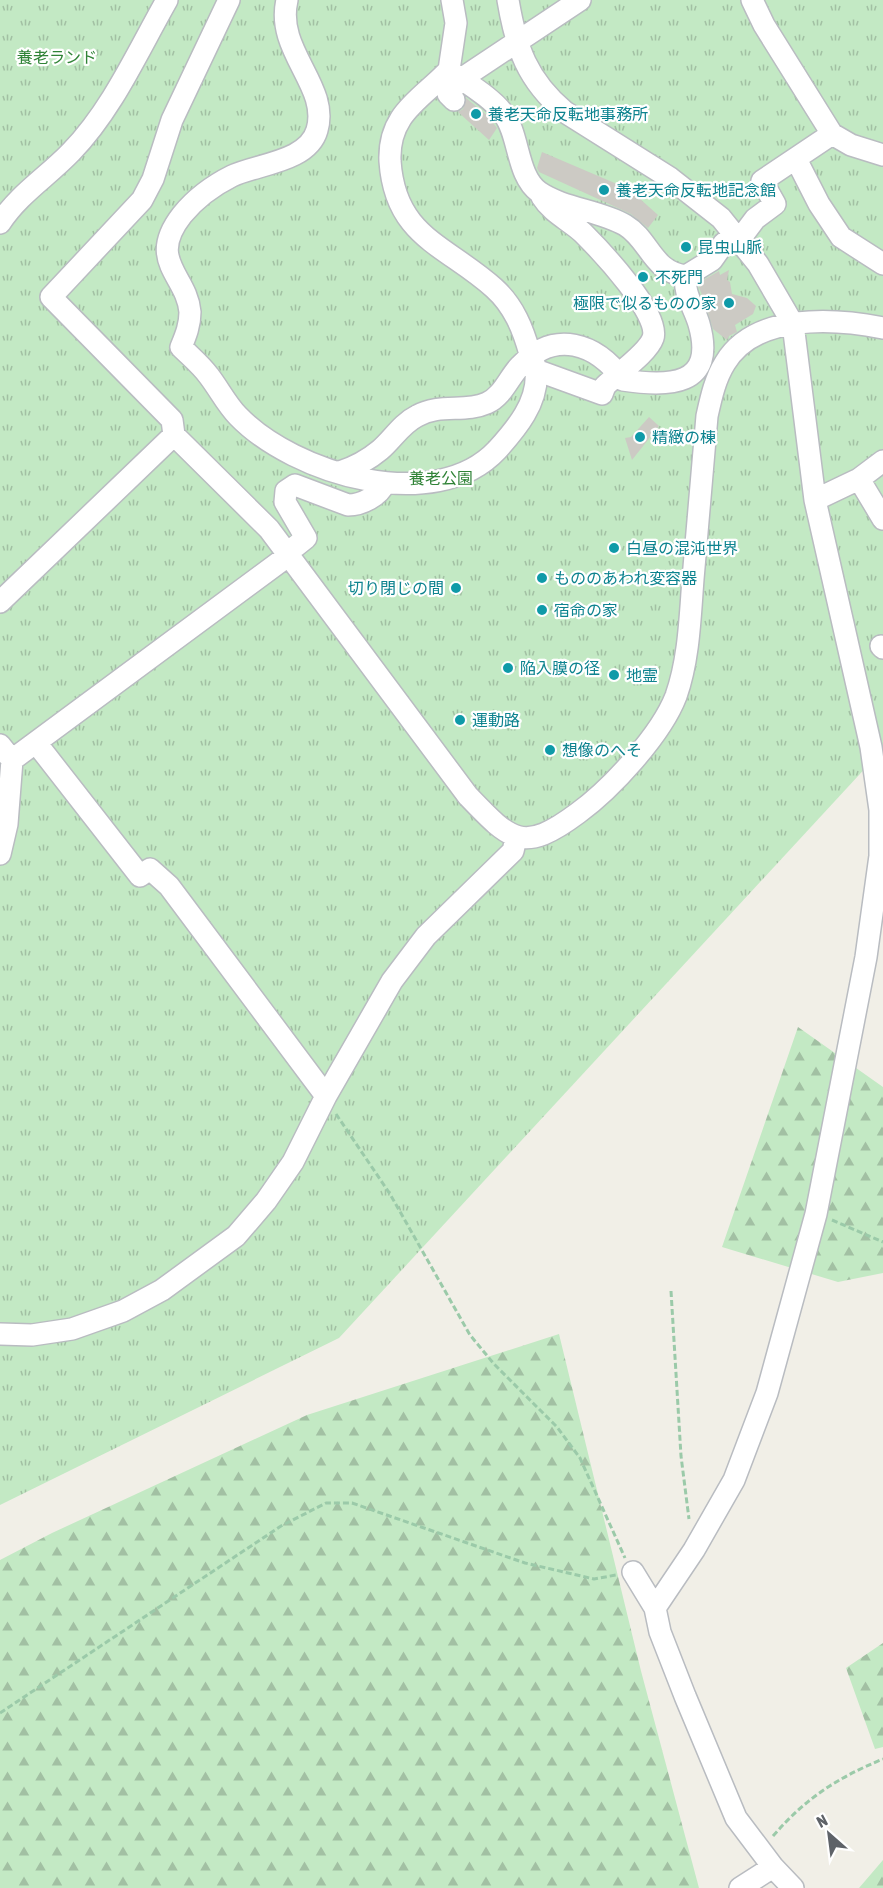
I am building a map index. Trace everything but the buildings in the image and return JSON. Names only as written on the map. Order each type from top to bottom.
[{"type":"street","points":[[0,223],[14,203],[72,152],[108,104],[167,0]]},
{"type":"street","points":[[229,0],[172,120],[153,178],[142,200],[51,297],[172,420],[174,435],[292,550],[468,796],[495,824],[516,838],[540,836],[565,823],[597,799],[620,776],[658,727],[676,696],[687,646],[707,416],[714,387],[725,362],[743,343],[762,333],[794,324],[820,319],[883,328]]},
{"type":"street","points":[[287,0],[284,12],[287,34],[317,103],[317,130],[303,148],[282,162],[258,166],[233,176],[209,190],[182,216],[168,244],[170,268],[190,310],[188,330],[181,347],[208,374],[238,416],[277,446],[340,472],[385,483],[442,482],[471,470],[492,455],[514,432],[526,413],[533,363],[538,350],[559,342],[573,344],[608,363],[623,381],[660,385],[681,381],[690,376],[700,364],[702,348],[700,327],[684,289],[686,276]]},
{"type":"street","points":[[452,0],[463,87]]},
{"type":"street","points":[[508,0],[517,44],[528,69],[545,95],[566,112],[698,198],[794,324],[815,500],[877,747],[880,856],[866,957],[816,1214],[767,1393],[749,1446],[734,1480],[694,1550],[655,1608]]},
{"type":"street","points":[[463,87],[517,44],[580,0]]},
{"type":"street","points":[[752,0],[764,25],[832,134],[851,145],[883,154]]},
{"type":"street","points":[[434,86],[463,87],[502,112],[511,126],[526,173],[548,207],[581,232],[597,248],[645,308],[654,329],[653,338],[647,348],[605,386],[602,394],[533,363],[525,333],[514,312],[495,289],[439,250],[406,216],[399,202],[390,160],[400,116],[414,100],[434,86]]},
{"type":"street","points":[[538,191],[627,226],[653,258],[672,274],[686,276],[712,260],[755,219],[775,204],[762,181],[832,134]]},
{"type":"street","points":[[796,159],[819,204],[841,237],[883,264]]},
{"type":"street","points":[[340,472],[376,453],[417,416],[443,407],[475,407],[489,402],[533,363]]},
{"type":"street","points":[[0,602],[174,435]]},
{"type":"street","points":[[815,500],[860,478],[883,461]]},
{"type":"street","points":[[860,478],[883,519]]},
{"type":"street","points":[[0,854],[7,824],[6,753],[37,744],[306,538],[285,502],[286,491],[295,485],[348,505],[357,505],[382,491],[385,483]]},
{"type":"street","points":[[37,744],[140,876],[150,869],[170,886],[326,1096]]},
{"type":"street","points":[[0,1334],[32,1335],[72,1329],[123,1311],[162,1290],[236,1236],[266,1201],[293,1162],[326,1096],[392,981],[426,936],[513,851],[516,838]]},
{"type":"street","points":[[633,1572],[655,1608],[660,1632],[717,1777],[736,1818],[773,1868],[793,1888]]},
{"type":"street","points":[[740,1888],[773,1868]]},
{"type":"path","points":[[0,1713],[281,1526],[326,1503],[352,1503],[525,1563],[594,1579],[633,1572],[616,1542],[580,1458],[557,1427],[494,1364],[470,1335],[390,1194],[355,1145],[326,1096]]},
{"type":"path","points":[[816,1214],[883,1242]]},
{"type":"path","points":[[671,1291],[681,1456],[694,1550]]},
{"type":"path","points":[[760,1850],[786,1821],[831,1783],[883,1759]]},
{"type":"green space","name":"養老公園","points":[[0,0],[883,0],[883,749],[339,1338],[0,1505]]},
{"type":"green space","points":[[798,1027],[883,1087],[883,1273],[838,1282],[722,1247]]},
{"type":"green space","points":[[559,1334],[641,1671],[699,1888],[0,1888],[0,1560],[52,1533],[307,1415]]},
{"type":"green space","points":[[883,1643],[883,1747],[875,1749],[846,1668]]},
{"type":"green space","points":[[883,1860],[883,1888],[859,1888]]},
{"type":"place","name":"養老天命反転地事務所","points":[[476,114]]},
{"type":"place","name":"養老天命反転地記念館","points":[[604,190]]},
{"type":"place","name":"昆虫山脈","points":[[686,247]]},
{"type":"place","name":"不死門","points":[[643,277]]},
{"type":"place","name":"極限で似るものの家","points":[[729,303]]},
{"type":"place","name":"精緻の棟","points":[[640,437]]},
{"type":"place","name":"白昼の混沌世界","points":[[614,548]]},
{"type":"place","name":"もののあわれ変容器","points":[[542,578]]},
{"type":"place","name":"切り閉じの間","points":[[456,588]]},
{"type":"place","name":"宿命の家","points":[[542,610]]},
{"type":"place","name":"陥入膜の径","points":[[508,668]]},
{"type":"place","name":"地霊","points":[[614,675]]},
{"type":"place","name":"運動路","points":[[460,720]]},
{"type":"place","name":"想像のへそ","points":[[550,750]]},
{"type":"park label","name":"養老ランド","points":[[57,57]]}]
